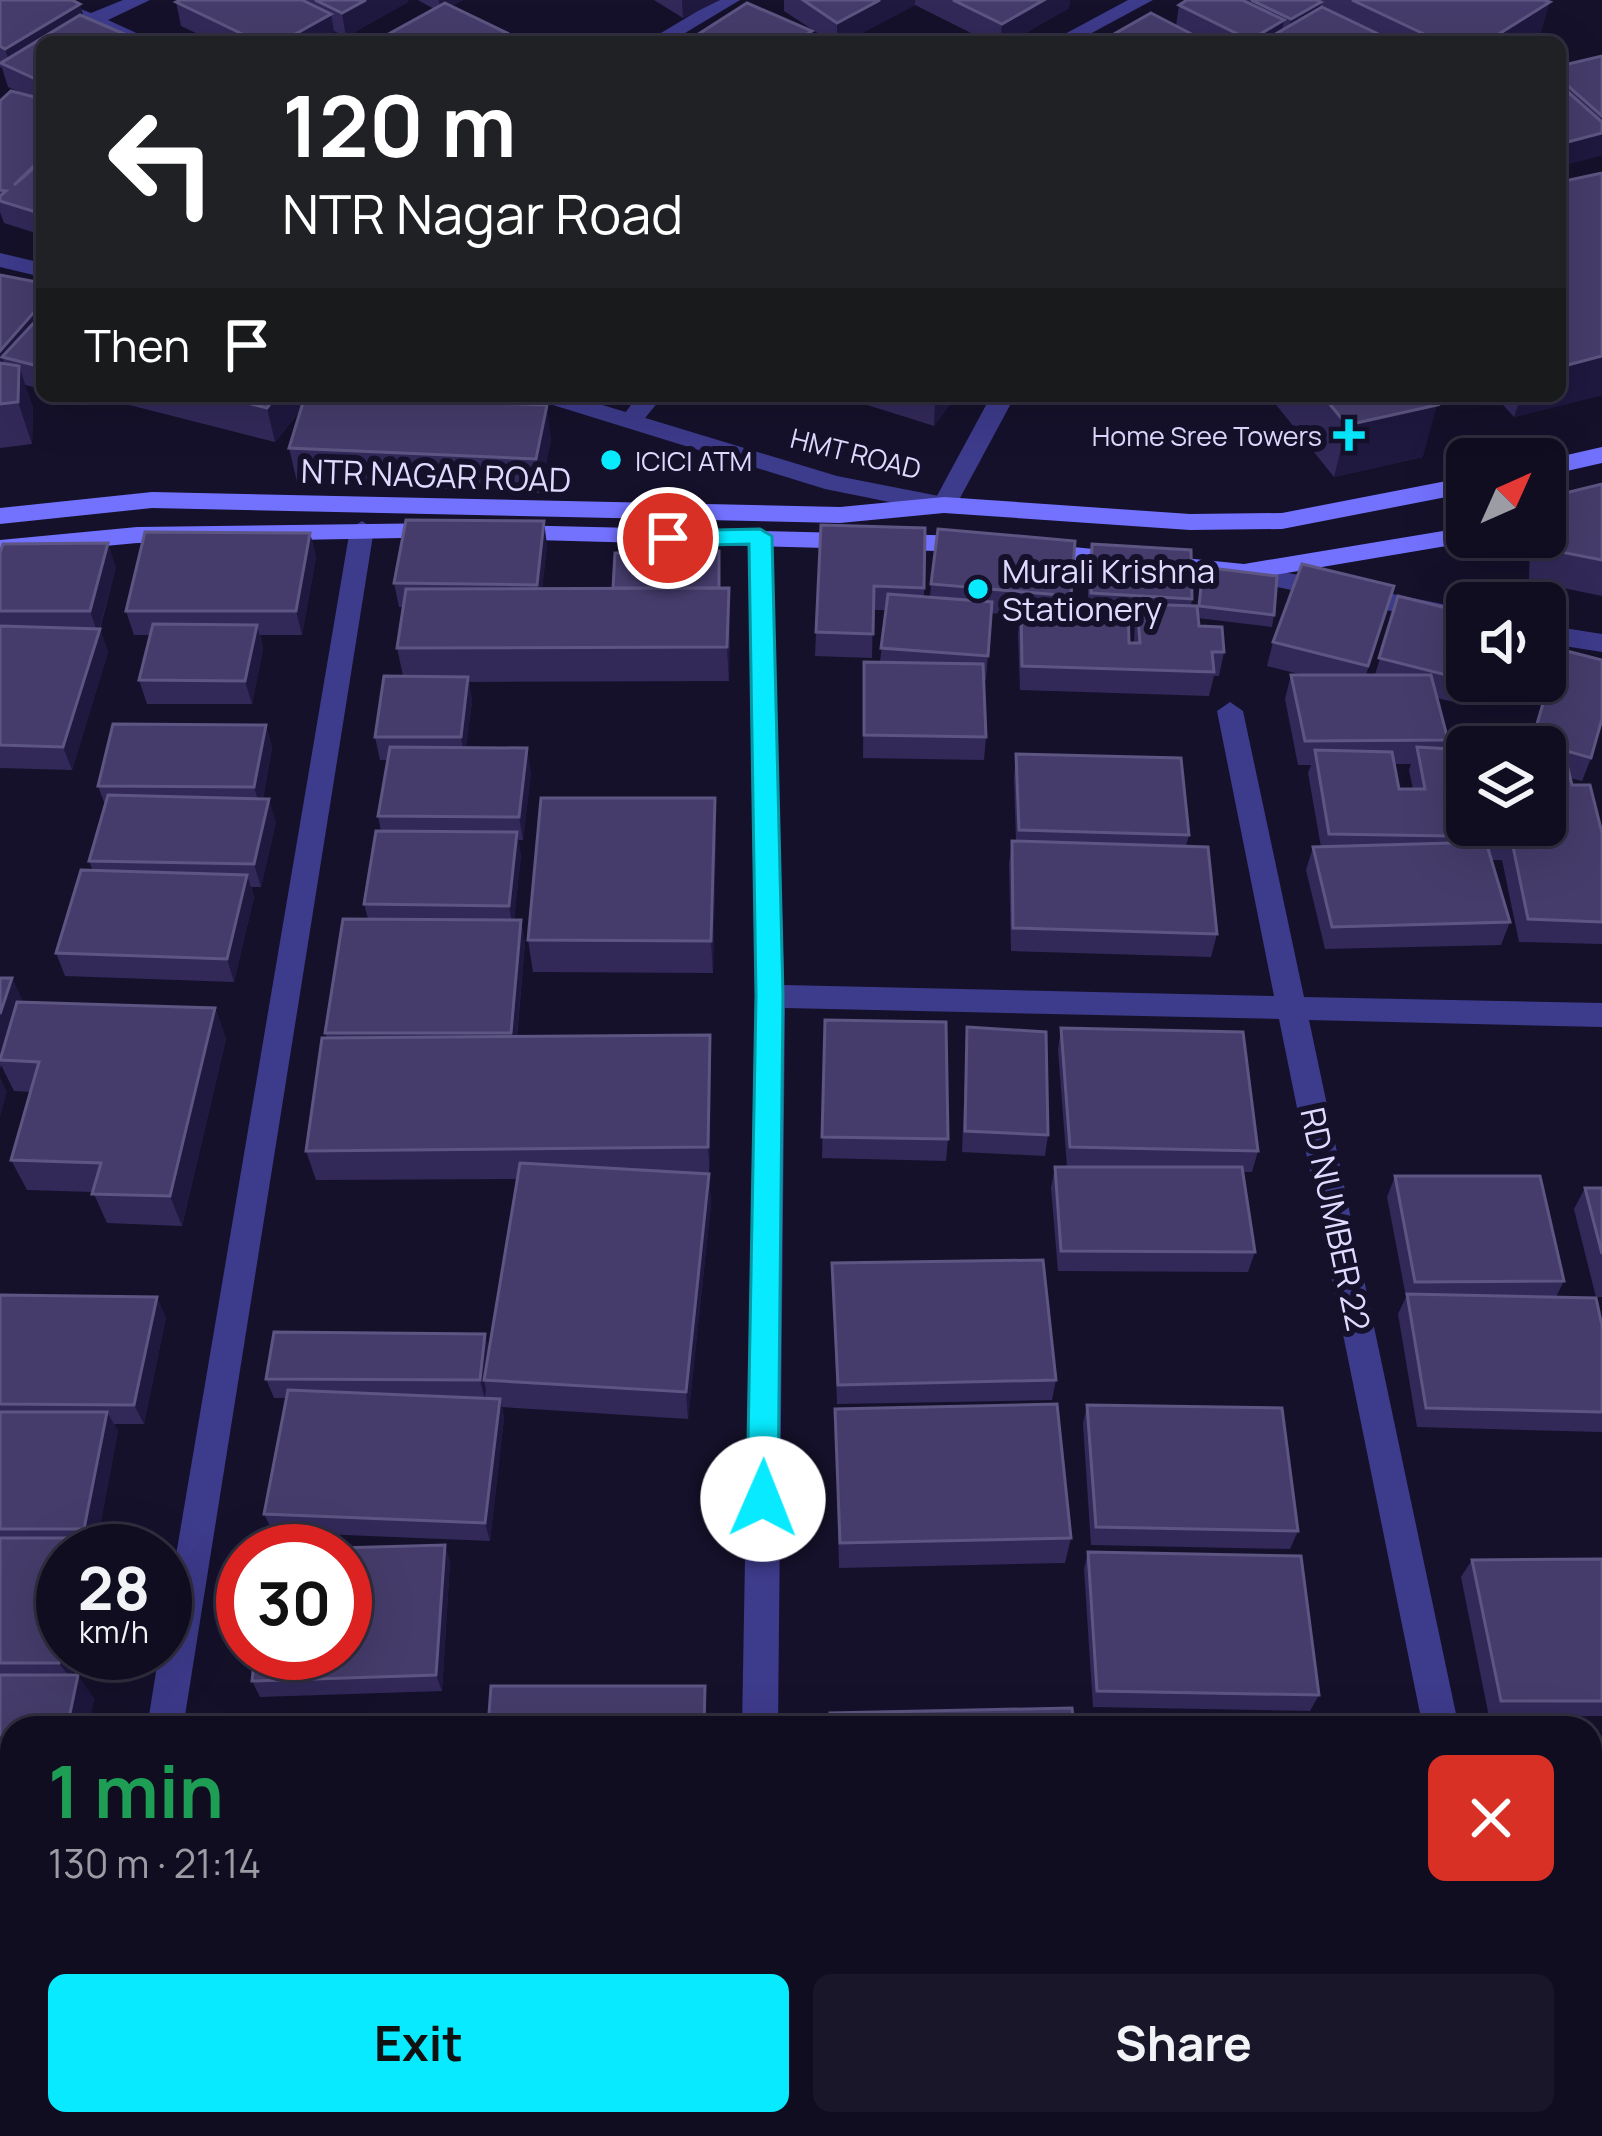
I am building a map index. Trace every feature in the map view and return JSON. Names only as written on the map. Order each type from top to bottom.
[{"type":"main road","points":[[1566,463],[1602,455]]},
{"type":"main road","name":"NTR NAGAR ROAD","points":[[0,516],[152,500],[840,515],[944,506],[1051,516],[1282,520],[1446,489]]},
{"type":"main road","name":"NTR NAGAR ROAD","points":[[0,548],[137,535],[362,529],[760,536],[959,542],[1244,572],[1446,538]]},
{"type":"street","points":[[40,0],[131,36]]},
{"type":"street","points":[[92,20],[140,0]]},
{"type":"street","points":[[667,36],[730,0]]},
{"type":"street","points":[[1072,36],[1143,0]]},
{"type":"street","points":[[0,260],[36,269]]},
{"type":"street","name":"HMT ROAD","points":[[571,402],[834,483],[944,506]]},
{"type":"street","points":[[633,418],[646,402]]},
{"type":"street","points":[[944,506],[1001,402]]},
{"type":"street","points":[[167,1716],[362,529]]},
{"type":"street","points":[[760,536],[770,996],[760,1716]]},
{"type":"street","points":[[1244,572],[1446,614]]},
{"type":"street","points":[[1566,637],[1602,643]]},
{"type":"street","name":"RD NUMBER 22","points":[[1230,711],[1439,1716]]},
{"type":"street","points":[[770,996],[1602,1015]]},
{"type":"building","points":[[0,0],[80,4],[5,49],[0,46]]},
{"type":"building","points":[[302,0],[331,14],[292,36],[247,36],[176,2]]},
{"type":"building","points":[[315,0],[366,0],[342,13]]},
{"type":"building","points":[[803,0],[880,0],[837,23]]},
{"type":"building","points":[[953,0],[1044,0],[1002,24]]},
{"type":"building","points":[[1187,0],[1242,0],[1284,20],[1257,36],[1242,36],[1179,5]]},
{"type":"building","points":[[1251,0],[1317,0],[1321,2],[1291,19]]},
{"type":"building","points":[[1352,0],[1550,2],[1496,36],[1428,36]]},
{"type":"building","points":[[445,3],[511,35],[509,36],[385,36]]},
{"type":"building","points":[[747,3],[812,31],[804,36],[695,36]]},
{"type":"building","points":[[1322,7],[1376,33],[1371,36],[1272,36]]},
{"type":"building","points":[[1151,13],[1195,36],[1111,36]]},
{"type":"building","points":[[80,15],[129,36],[45,36]]},
{"type":"building","points":[[36,42],[36,79],[1,63]]},
{"type":"building","points":[[1602,56],[1602,116],[1566,84],[1566,65]]},
{"type":"building","points":[[1566,90],[1602,122],[1602,133],[1566,142]]},
{"type":"building","points":[[11,91],[36,97],[36,164],[14,185],[36,166],[36,212],[0,201],[6,191],[0,190],[0,101]]},
{"type":"building","points":[[1602,173],[1602,356],[1566,365],[1566,181]]},
{"type":"building","points":[[0,275],[36,282],[36,310],[0,351]]},
{"type":"building","points":[[36,320],[36,366],[2,357]]},
{"type":"building","points":[[0,363],[19,366],[18,402],[0,404]]},
{"type":"building","points":[[303,402],[547,405],[536,459],[289,448]]},
{"type":"building","points":[[1328,402],[1437,405],[1347,425]]},
{"type":"building","points":[[1602,484],[1602,560],[1566,553],[1566,493]]},
{"type":"building","points":[[406,520],[544,521],[537,585],[394,583]]},
{"type":"building","points":[[821,525],[925,528],[924,588],[874,586],[873,634],[816,632]]},
{"type":"building","points":[[938,529],[1075,541],[1071,596],[931,584]]},
{"type":"building","points":[[145,532],[310,533],[296,611],[126,611]]},
{"type":"building","points":[[108,543],[90,611],[0,611],[3,544]]},
{"type":"building","points":[[1092,544],[1191,550],[1192,599],[1091,593]]},
{"type":"building","points":[[719,551],[719,588],[613,588],[615,553]]},
{"type":"building","points":[[1302,564],[1394,586],[1368,666],[1273,642]]},
{"type":"building","points":[[1203,567],[1277,576],[1274,615],[1199,606]]},
{"type":"building","points":[[729,588],[727,647],[397,648],[406,589]]},
{"type":"building","points":[[888,594],[992,602],[988,656],[881,648]]},
{"type":"building","points":[[1398,596],[1446,608],[1446,675],[1379,658]]},
{"type":"building","points":[[1076,603],[1128,605],[1129,643],[1140,643],[1137,604],[1197,606],[1199,626],[1222,627],[1224,652],[1212,652],[1214,672],[1022,666],[1021,610],[1076,612]]},
{"type":"building","points":[[153,624],[257,625],[245,681],[139,680]]},
{"type":"building","points":[[0,626],[100,629],[63,747],[0,745]]},
{"type":"building","points":[[1566,651],[1602,660],[1602,719],[1591,758],[1566,751],[1566,726],[1536,726],[1543,702],[1566,702]]},
{"type":"building","points":[[864,662],[983,664],[986,737],[864,735]]},
{"type":"building","points":[[1291,675],[1431,675],[1446,740],[1305,741]]},
{"type":"building","points":[[384,676],[468,677],[461,737],[375,737]]},
{"type":"building","points":[[113,724],[266,725],[254,787],[98,786]]},
{"type":"building","points":[[390,747],[527,748],[519,817],[378,816]]},
{"type":"building","points":[[1417,747],[1446,749],[1446,836],[1329,834],[1315,750],[1392,752],[1399,789],[1425,789]]},
{"type":"building","points":[[1016,754],[1181,758],[1189,835],[1019,830]]},
{"type":"building","points":[[1566,760],[1572,785],[1590,785],[1602,833],[1602,922],[1528,919],[1513,846],[1566,846]]},
{"type":"building","points":[[108,795],[269,799],[254,864],[89,861]]},
{"type":"building","points":[[541,798],[715,798],[711,941],[528,940]]},
{"type":"building","points":[[376,831],[517,832],[509,906],[364,904]]},
{"type":"building","points":[[1012,841],[1208,847],[1217,934],[1013,928]]},
{"type":"building","points":[[1487,846],[1510,922],[1332,927],[1313,847]]},
{"type":"building","points":[[81,870],[247,875],[227,959],[56,953]]},
{"type":"building","points":[[343,919],[521,920],[511,1033],[325,1033]]},
{"type":"building","points":[[0,978],[12,978],[0,1014]]},
{"type":"building","points":[[17,1002],[215,1008],[170,1196],[92,1194],[101,1163],[11,1160],[39,1062],[0,1060]]},
{"type":"building","points":[[825,1020],[946,1022],[948,1139],[822,1137]]},
{"type":"building","points":[[967,1027],[1046,1032],[1048,1135],[965,1131]]},
{"type":"building","points":[[1061,1028],[1243,1032],[1258,1151],[1070,1147]]},
{"type":"building","points":[[710,1035],[708,1147],[306,1151],[322,1038]]},
{"type":"building","points":[[520,1163],[709,1174],[686,1392],[484,1380]]},
{"type":"building","points":[[1055,1167],[1242,1167],[1255,1252],[1061,1251]]},
{"type":"building","points":[[1395,1176],[1540,1176],[1564,1281],[1415,1282]]},
{"type":"building","points":[[1585,1188],[1602,1188],[1602,1254]]},
{"type":"building","points":[[1043,1260],[1056,1380],[838,1385],[832,1263]]},
{"type":"building","points":[[1407,1294],[1596,1298],[1602,1326],[1602,1412],[1426,1408]]},
{"type":"building","points":[[0,1295],[157,1297],[134,1405],[0,1404]]},
{"type":"building","points":[[274,1332],[485,1334],[480,1380],[266,1379]]},
{"type":"building","points":[[288,1390],[500,1399],[485,1523],[264,1514]]},
{"type":"building","points":[[1057,1404],[1071,1538],[840,1543],[835,1409]]},
{"type":"building","points":[[1087,1405],[1282,1408],[1298,1531],[1096,1527]]},
{"type":"building","points":[[0,1412],[107,1412],[85,1524],[0,1529]]},
{"type":"building","points":[[0,1538],[36,1538],[36,1663],[0,1663]]},
{"type":"building","points":[[445,1545],[436,1675],[372,1677],[372,1547]]},
{"type":"building","points":[[1088,1552],[1301,1556],[1319,1695],[1097,1691]]},
{"type":"building","points":[[1602,1559],[1602,1701],[1501,1701],[1472,1560]]},
{"type":"building","points":[[0,1675],[77,1680],[69,1716],[0,1716]]},
{"type":"building","points":[[491,1686],[705,1686],[704,1716],[489,1716]]},
{"type":"building","points":[[1072,1708],[1073,1716],[830,1716]]},
{"type":"place","name":"Home Sree Towers","points":[[1349,435]]},
{"type":"place","name":"ICICI ATM","points":[[611,460]]},
{"type":"place","name":"Murali Krishna Stationery","points":[[978,589]]},
{"type":"route","points":[[668,538],[760,536],[770,996],[763,1499]]}]
